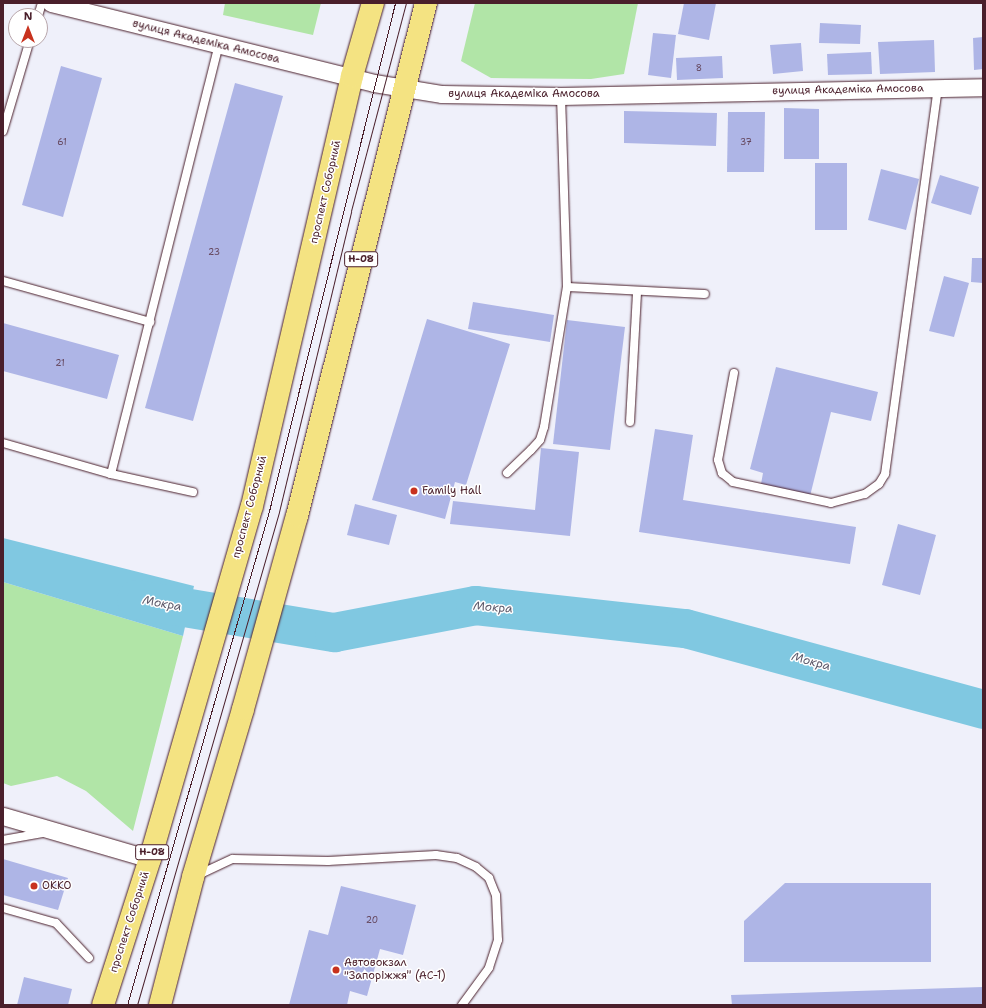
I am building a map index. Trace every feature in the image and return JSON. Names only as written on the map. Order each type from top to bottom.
[{"type":"main road","name":"проспект Соборний","points":[[103,1005],[150,859],[252,506],[352,76],[373,3]]},
{"type":"main road","name":"Н-08","points":[[160,1005],[193,877],[243,709],[297,516],[403,89],[426,3]]},
{"type":"street","name":"вулиця Академіка Амосова","points":[[51,3],[403,89],[473,95],[561,96],[983,87]]},
{"type":"street","points":[[3,816],[150,859]]},
{"type":"lane","points":[[111,474],[219,45]]},
{"type":"lane","points":[[3,131],[28,48]]},
{"type":"lane","points":[[734,373],[718,460],[722,473],[733,482],[831,503],[865,494],[879,484],[885,474],[938,88]]},
{"type":"lane","points":[[507,473],[536,445],[544,426],[567,287],[561,96]]},
{"type":"lane","points":[[3,281],[150,322]]},
{"type":"lane","points":[[567,287],[705,294]]},
{"type":"lane","points":[[630,422],[637,291]]},
{"type":"lane","points":[[3,443],[111,474],[193,492]]},
{"type":"lane","points":[[3,840],[31,834],[59,832]]},
{"type":"lane","points":[[193,877],[233,860],[328,861],[436,856],[457,858],[476,867],[489,878],[496,896],[498,940],[489,968],[462,1005]]},
{"type":"lane","points":[[3,908],[56,923],[89,958]]},
{"type":"green space","points":[[225,3],[321,3],[313,35],[223,15]]},
{"type":"green space","points":[[475,3],[638,3],[624,74],[591,79],[491,78],[461,61]]},
{"type":"green space","points":[[3,582],[183,636],[133,831],[86,791],[57,776],[11,786],[3,783]]},
{"type":"water","points":[[3,538],[194,586],[183,636],[3,582]]},
{"type":"building","points":[[684,3],[716,3],[709,40],[678,34]]},
{"type":"building","points":[[820,23],[861,25],[860,44],[819,43]]},
{"type":"building","points":[[653,33],[676,35],[671,78],[648,75]]},
{"type":"building","points":[[983,37],[983,69],[974,70],[973,38]]},
{"type":"building","points":[[934,40],[935,72],[880,74],[878,42]]},
{"type":"building","points":[[801,43],[803,71],[773,74],[770,45]]},
{"type":"building","points":[[871,52],[872,74],[828,75],[827,54]]},
{"type":"building","points":[[722,56],[723,78],[677,80],[676,58]]},
{"type":"building","points":[[61,66],[102,78],[63,217],[22,205]]},
{"type":"building","points":[[235,83],[283,96],[193,421],[145,408]]},
{"type":"building","points":[[784,108],[819,109],[819,159],[784,159]]},
{"type":"building","points":[[624,111],[717,113],[716,146],[624,143]]},
{"type":"building","points":[[728,112],[765,112],[764,172],[727,172]]},
{"type":"building","points":[[815,163],[847,163],[847,230],[815,230]]},
{"type":"building","points":[[881,169],[919,179],[906,230],[868,220]]},
{"type":"building","points":[[940,175],[979,187],[971,215],[931,203]]},
{"type":"building","points":[[972,258],[983,258],[983,283],[971,282]]},
{"type":"building","points":[[944,276],[969,283],[954,337],[929,331]]},
{"type":"building","points":[[473,302],[554,315],[550,342],[468,329]]},
{"type":"building","points":[[427,319],[510,344],[466,485],[455,482],[445,519],[372,500]]},
{"type":"building","points":[[567,320],[625,327],[610,450],[553,444]]},
{"type":"building","points":[[3,323],[119,355],[107,399],[3,371]]},
{"type":"building","points":[[776,367],[878,392],[871,421],[831,412],[810,496],[761,484],[763,473],[750,469]]},
{"type":"building","points":[[655,429],[693,435],[683,500],[856,527],[850,564],[639,532]]},
{"type":"building","points":[[541,448],[579,452],[570,536],[450,524],[453,501],[535,510]]},
{"type":"building","points":[[355,504],[397,515],[389,545],[347,535]]},
{"type":"building","points":[[898,524],[936,535],[920,595],[882,585]]},
{"type":"building","name":"ОККО","points":[[3,859],[68,878],[58,910],[3,895]]},
{"type":"building","points":[[785,883],[931,883],[931,962],[744,962],[744,921]]},
{"type":"building","points":[[341,886],[416,905],[403,955],[380,949],[367,996],[350,991],[347,1005],[289,1005],[309,930],[328,935]]},
{"type":"building","points":[[24,977],[72,989],[68,1005],[17,1005]]},
{"type":"building","points":[[983,987],[983,1005],[732,1005],[731,995]]},
{"type":"waterway","name":"Мокра","points":[[136,599],[334,632],[475,605],[685,628],[983,709]]},
{"type":"tram line","points":[[127,1005],[269,511],[395,3]]},
{"type":"tram line","points":[[137,1005],[279,512],[351,211],[406,3]]},
{"type":"place","name":"Family Hall","points":[[414,491]]},
{"type":"place","name":"ОККО","points":[[34,886]]},
{"type":"place","name":"Автовокзал \"Запоріжжя\" (АС-1)","points":[[336,970]]}]
